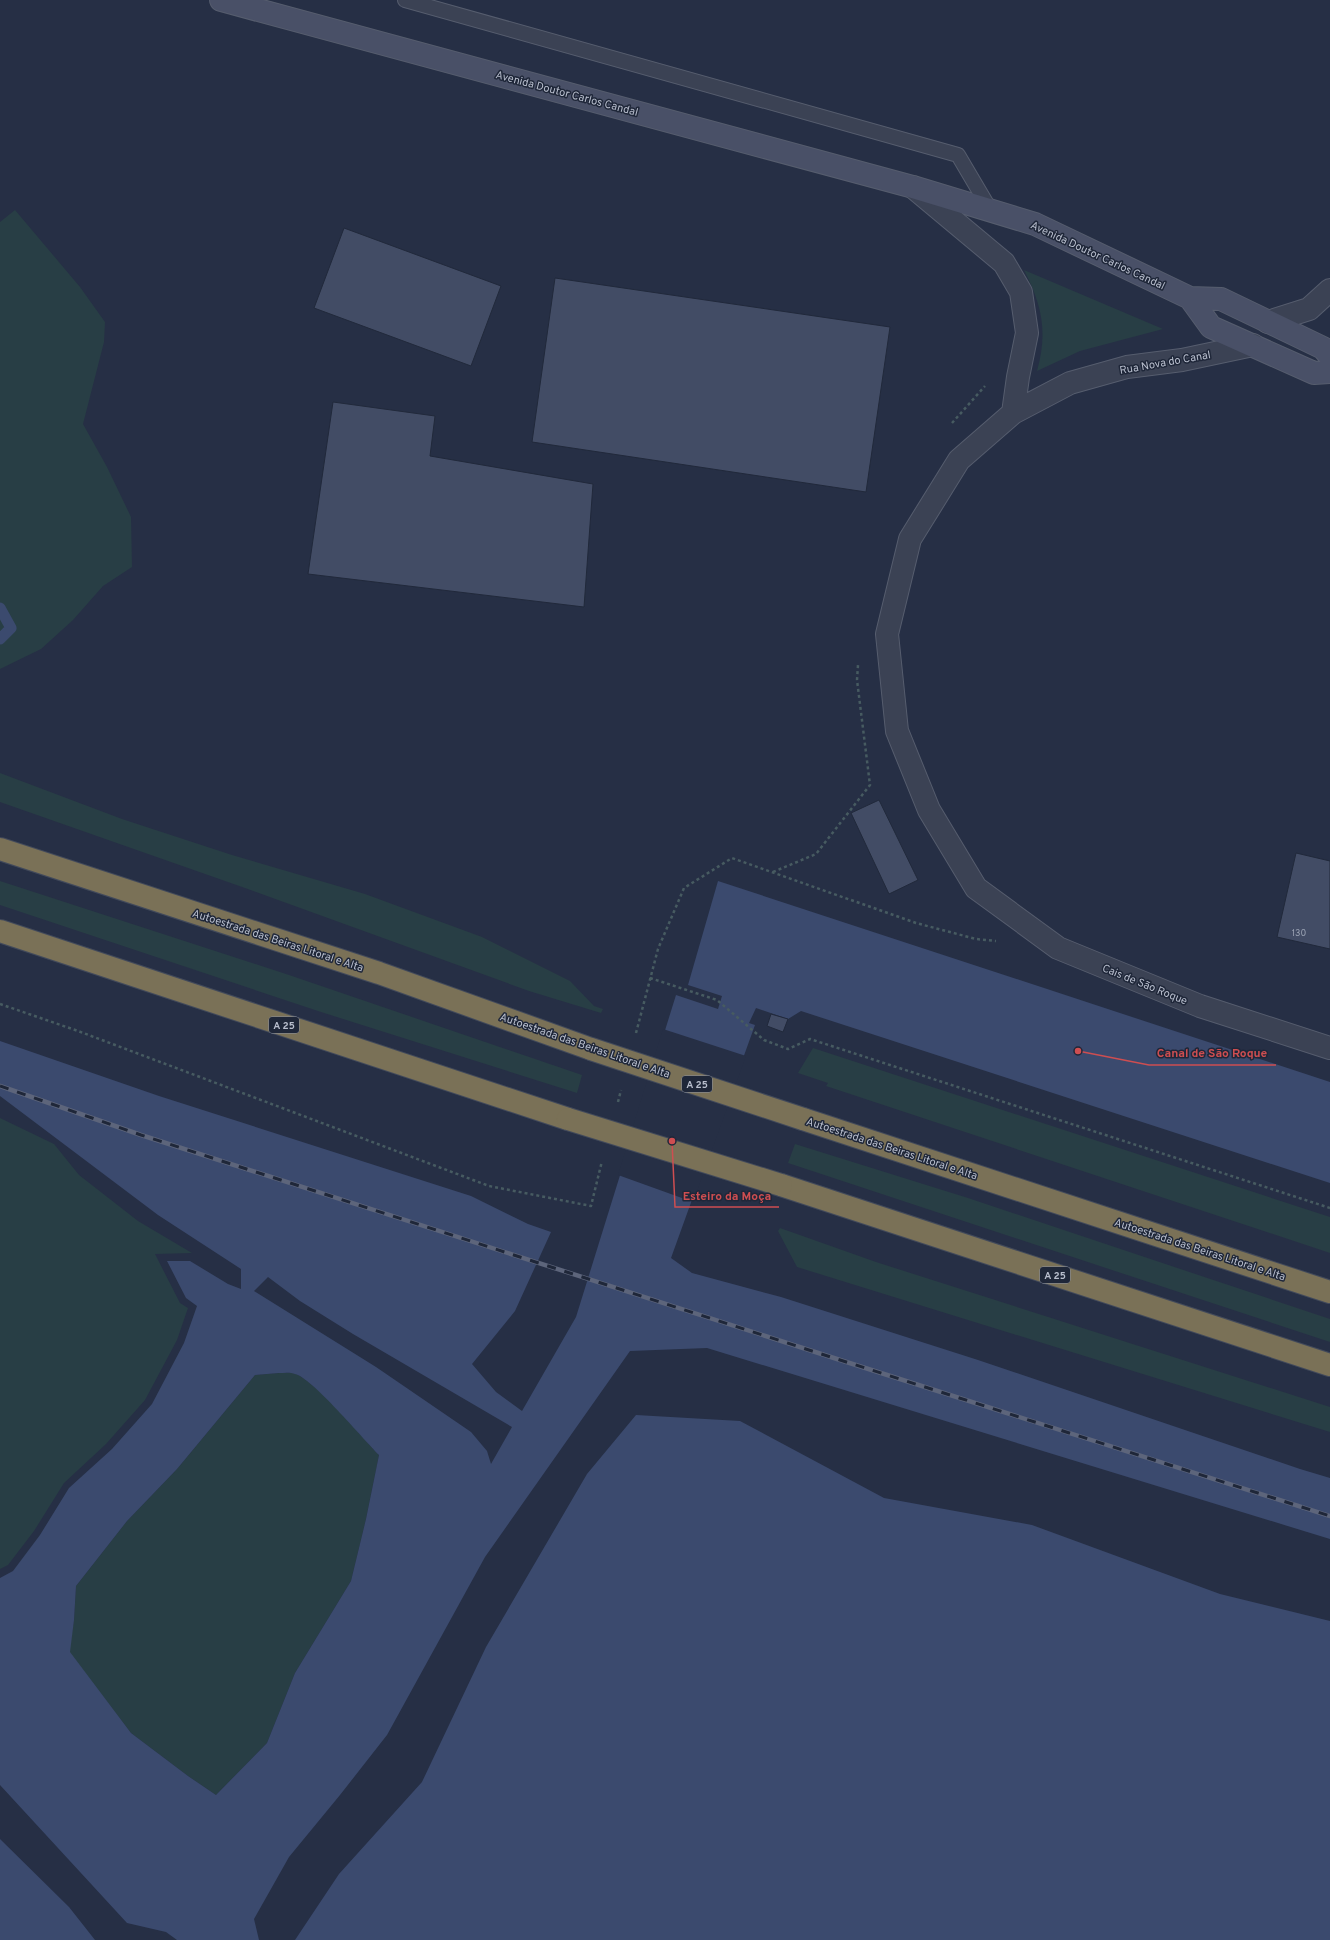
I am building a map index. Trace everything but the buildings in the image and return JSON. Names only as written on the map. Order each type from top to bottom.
[{"type":"highway","name":"Autoestrada das Beiras Litoral e Alta","points":[[0,849],[379,973],[591,1049],[1330,1292]]},
{"type":"highway","name":"A 25","points":[[0,931],[568,1119],[781,1185],[1330,1365]]},
{"type":"street","name":"Avenida Doutor Carlos Candal","points":[[221,0],[913,187],[1034,224],[1190,298],[1221,299],[1323,348],[1330,356]]},
{"type":"street","name":"Avenida Doutor Carlos Candal","points":[[913,187],[1004,263],[1021,292],[1027,333],[1018,377],[1013,413]]},
{"type":"street","points":[[1268,322],[1308,309],[1330,290]]},
{"type":"street","name":"Avenida Doutor Carlos Candal","points":[[1190,298],[1211,327],[1314,373],[1330,372]]},
{"type":"street","name":"Rua Nova do Canal","points":[[976,888],[929,810],[897,731],[887,634],[910,539],[959,460],[1013,413],[1070,383],[1127,367],[1182,360],[1253,346]]},
{"type":"street","name":"Cais de São Roque","points":[[976,888],[1058,948],[1200,1006],[1330,1048]]},
{"type":"lane","points":[[405,0],[958,155],[991,211]]},
{"type":"path","points":[[650,978],[717,1000],[764,1040],[788,1049],[810,1039],[1330,1208]]},
{"type":"shaded area","points":[[15,210],[80,287],[105,322],[104,342],[83,424],[107,467],[131,517],[132,567],[103,586],[73,620],[41,649],[0,669],[0,222]]},
{"type":"shaded area","points":[[1024,270],[1163,329],[1080,351],[1037,371],[1042,344],[1041,319],[1035,295]]},
{"type":"shaded area","points":[[0,773],[122,819],[232,855],[365,894],[482,937],[570,981],[594,1006],[603,1009],[601,1013],[529,991],[245,888],[0,802]]},
{"type":"shaded area","points":[[0,881],[289,975],[582,1075],[577,1093],[321,1012],[0,905]]},
{"type":"shaded area","points":[[813,1048],[1330,1217],[1330,1253],[826,1086],[828,1083],[798,1073]]},
{"type":"shaded area","points":[[0,1118],[54,1144],[79,1175],[138,1221],[192,1253],[155,1254],[180,1303],[188,1308],[177,1340],[145,1400],[106,1444],[64,1483],[34,1531],[8,1565],[0,1569]]},
{"type":"shaded area","points":[[795,1144],[968,1198],[1330,1319],[1330,1342],[788,1163]]},
{"type":"shaded area","points":[[780,1228],[876,1262],[1330,1407],[1330,1432],[797,1267],[778,1231]]},
{"type":"shaded area","points":[[279,1373],[296,1374],[319,1391],[379,1455],[351,1581],[295,1673],[267,1743],[216,1795],[131,1733],[69,1652],[74,1620],[76,1586],[127,1521],[177,1469],[255,1375]]},
{"type":"water","points":[[718,881],[1330,1082],[1330,1183],[801,1011],[788,1019],[756,1008],[749,1023],[755,1025],[671,1258],[692,1273],[781,1297],[978,1360],[1330,1478],[1330,1539],[707,1348],[630,1351],[485,1557],[387,1735],[289,1857],[254,1919],[259,1940],[177,1940],[166,1932],[127,1923],[0,1785],[0,1578],[13,1571],[40,1535],[69,1488],[112,1449],[152,1404],[184,1343],[197,1306],[186,1298],[167,1261],[190,1261],[228,1284],[241,1289],[241,1269],[158,1215],[0,1096],[0,1041],[159,1096],[471,1196],[528,1224],[551,1232],[515,1311],[472,1364],[496,1392],[522,1411],[576,1317],[676,995],[718,1009],[722,996],[688,985]],"holes":[[[268,1277],[300,1301],[353,1334],[512,1427],[491,1464],[487,1451],[471,1432],[376,1367],[254,1291]],[[279,1373],[295,1374],[313,1386],[379,1455],[351,1581],[295,1673],[267,1743],[216,1795],[131,1733],[70,1652],[76,1586],[127,1521],[177,1469],[255,1375]]]},
{"type":"water","points":[[636,1415],[740,1421],[884,1498],[1032,1525],[1220,1594],[1330,1621],[1330,1940],[295,1940],[339,1874],[422,1782],[486,1647],[587,1474]]},
{"type":"water","points":[[0,1839],[69,1907],[95,1940],[0,1940]]},
{"type":"pier","points":[[663,1029],[746,1056],[693,1202],[618,1175]]},
{"type":"waterway","points":[[0,608],[11,628],[0,639]]},
{"type":"railway","points":[[0,1086],[141,1135],[1330,1516]]},
{"type":"place","name":"Canal de São Roque","points":[[1078,1051]]},
{"type":"place","name":"Esteiro da Moça","points":[[672,1141]]}]
